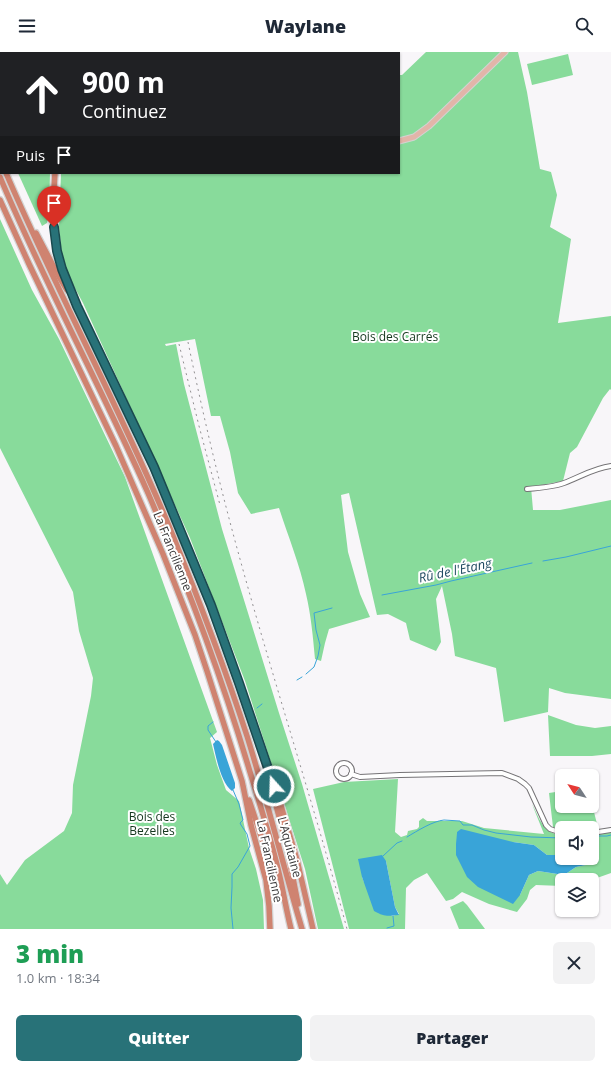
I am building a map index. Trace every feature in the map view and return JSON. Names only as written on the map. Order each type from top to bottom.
[{"type":"highway","name":"L'Aquitaine","points":[[6,174],[68,310],[134,446],[168,524],[200,605],[228,678],[252,752],[302,929]]},
{"type":"highway","points":[[55,174],[53,203],[56,243],[62,269],[77,306]]},
{"type":"highway","name":"L'Aquitaine","points":[[0,177],[52,291],[148,493],[189,594],[221,681],[245,753],[278,869],[291,929]]},
{"type":"highway","name":"La Francilienne","points":[[0,200],[29,264],[114,440],[147,514],[195,635],[242,781],[251,824],[266,880],[270,929]]},
{"type":"highway","points":[[20,206],[29,218],[58,275],[77,306]]},
{"type":"highway","name":"La Francilienne","points":[[77,306],[154,467],[216,619],[278,799],[302,879],[313,929]]},
{"type":"highway","points":[[265,761],[291,866],[302,929]]},
{"type":"highway","points":[[242,781],[287,911]]},
{"type":"main road","points":[[400,141],[414,137],[429,126],[505,52]]},
{"type":"street","points":[[527,489],[554,486],[591,471],[611,466]]},
{"type":"street","points":[[351,774],[360,778],[502,773],[514,777],[525,784],[546,825],[550,829],[555,831]]},
{"type":"street","points":[[599,832],[611,830]]},
{"type":"green space","name":"Bois des Carrés","points":[[426,52],[518,52],[527,92],[540,169],[551,172],[557,195],[550,227],[571,239],[558,323],[611,316],[611,390],[610,389],[603,398],[577,447],[570,453],[563,481],[531,487],[533,510],[560,510],[611,500],[611,699],[565,693],[549,688],[548,712],[504,722],[496,668],[455,656],[442,586],[436,599],[441,642],[436,651],[410,640],[406,623],[388,614],[377,615],[349,493],[341,495],[348,552],[360,594],[370,617],[329,629],[321,661],[315,659],[308,602],[297,561],[279,508],[251,514],[238,493],[230,452],[220,416],[211,416],[195,339],[165,344],[166,346],[176,344],[184,384],[222,529],[302,784],[344,929],[318,929],[305,869],[245,681],[190,538],[83,303],[63,266],[59,227],[61,174],[400,174],[400,75],[402,75]]},
{"type":"green space","points":[[568,54],[573,75],[532,85],[527,64]]},
{"type":"green space","points":[[18,174],[50,174],[49,213],[47,223],[42,226]]},
{"type":"green space","name":"Bois des Bezelles","points":[[0,219],[32,290],[59,339],[125,477],[217,732],[210,738],[217,765],[226,790],[239,801],[249,848],[256,869],[263,900],[264,929],[0,929],[0,874],[7,885],[25,860],[64,831],[72,813],[73,785],[91,696],[93,678],[79,631],[73,592],[0,448]]},
{"type":"green space","points":[[548,715],[576,725],[595,728],[611,726],[611,754],[592,756],[550,756]]},
{"type":"green space","points":[[398,779],[395,832],[401,837],[407,835],[408,831],[417,829],[419,827],[419,821],[423,818],[427,821],[462,821],[484,828],[544,834],[532,804],[546,829],[555,834],[555,855],[547,855],[534,845],[513,842],[520,895],[529,875],[538,871],[555,874],[555,886],[536,885],[530,890],[527,899],[517,912],[489,904],[462,892],[453,899],[446,901],[427,873],[414,880],[406,888],[405,929],[349,929],[313,789],[344,782]],"holes":[[[386,861],[395,907],[399,914],[392,916],[364,882],[362,877]]]},
{"type":"green space","points":[[555,792],[555,813],[594,813],[596,821],[555,821],[555,827],[553,827],[549,793]]},
{"type":"green space","points":[[611,832],[611,873],[599,877],[599,873],[567,873],[576,867],[599,865],[599,833]]},
{"type":"green space","points":[[463,901],[485,929],[459,929],[450,907]]},
{"type":"water","points":[[217,740],[222,745],[235,783],[235,788],[232,791],[225,782],[217,762],[213,744]]},
{"type":"water","points":[[461,829],[513,842],[534,845],[547,855],[555,855],[555,865],[586,865],[576,867],[567,873],[555,874],[538,871],[529,875],[520,895],[513,904],[478,887],[467,877],[456,855],[457,832]]},
{"type":"water","points":[[382,855],[386,861],[395,907],[399,915],[386,916],[374,911],[362,877],[358,859]]},
{"type":"waterway","name":"Rû de l'Étang","points":[[543,561],[611,546]]},
{"type":"waterway","name":"Rû de l'Étang","points":[[382,595],[436,585],[532,563]]},
{"type":"waterway","name":"Rû de l'Étang","points":[[306,674],[314,667],[320,645],[314,613],[332,608]]},
{"type":"waterway","name":"Rû de l'Étang","points":[[297,680],[302,677]]},
{"type":"waterway","points":[[257,708],[262,704]]},
{"type":"waterway","points":[[213,722],[208,726],[208,730],[216,742]]},
{"type":"waterway","points":[[233,790],[239,804],[243,820],[240,823],[247,834],[250,846],[238,867],[232,874],[231,908],[233,929]]},
{"type":"waterway","points":[[407,837],[430,824],[444,820],[460,821],[463,825],[472,825],[496,833],[555,838]]},
{"type":"waterway","points":[[599,836],[611,835]]},
{"type":"waterway","points":[[383,856],[397,843],[402,841]]},
{"type":"waterway","points":[[387,928],[394,926],[393,916]]},
{"type":"railway","points":[[188,342],[212,451],[233,532],[266,652],[347,929]]},
{"type":"railway","points":[[179,344],[220,505]]},
{"type":"route","points":[[54,227],[54,236],[62,269],[77,306],[154,467],[192,558],[211,605],[274,786]]}]
